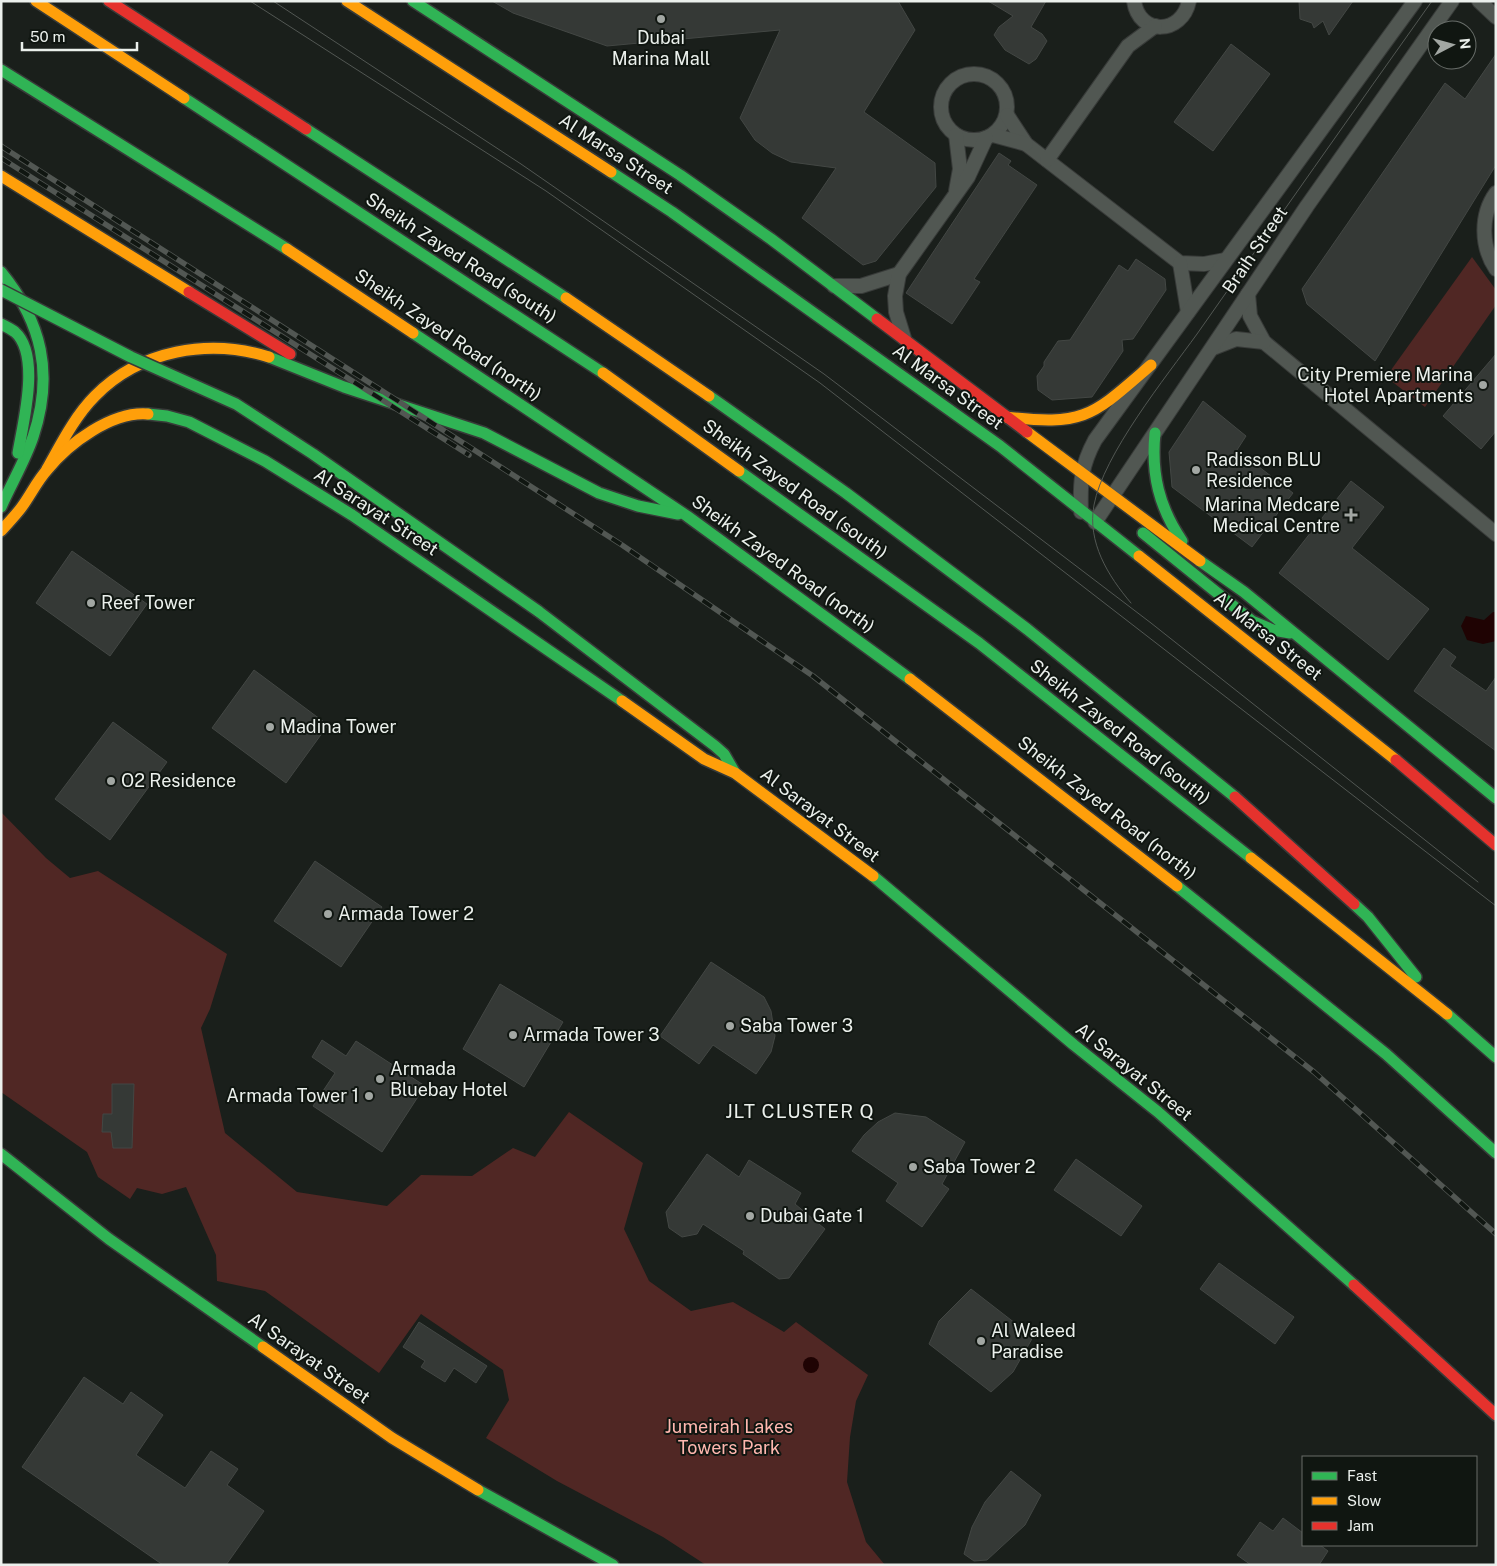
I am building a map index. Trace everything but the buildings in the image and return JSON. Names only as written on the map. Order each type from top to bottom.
[{"type":"main road","name":"Sheikh Zayed Road (south)","points":[[36,1],[599,370],[979,643],[1430,999],[1496,1057]]},
{"type":"main road","points":[[109,1],[662,362],[786,448],[925,552],[1189,757],[1241,802],[1368,917],[1401,956],[1430,999]]},
{"type":"main road","name":"Al Marsa Street","points":[[347,1],[672,212],[1090,510],[1411,772],[1496,845]]},
{"type":"main road","name":"Al Marsa Street","points":[[413,1],[680,175],[834,286],[1006,417],[1063,472],[1081,474],[1111,500],[1190,552],[1296,634],[1496,798]]},
{"type":"main road","name":"Sheikh Zayed Road (north)","points":[[1,70],[290,250],[686,516],[924,689],[1157,869],[1386,1054],[1496,1153]]},
{"type":"main road","points":[[1,176],[342,386]]},
{"type":"main road","points":[[1,272],[13,285],[28,308],[38,332],[44,359],[45,386],[41,414],[33,439],[1,507]]},
{"type":"main road","name":"Al Sarayat Street","points":[[1,290],[122,352],[236,404],[313,454],[538,611],[715,746],[724,754],[735,773]]},
{"type":"main road","points":[[1,324],[9,326],[22,339],[27,364],[28,401],[14,479]]},
{"type":"main road","points":[[47,469],[74,423],[104,387],[132,369],[167,354],[202,348],[239,350],[275,359],[342,386],[484,434],[600,494],[628,504],[686,516]]},
{"type":"main road","points":[[1006,417],[1046,421],[1068,420],[1084,416],[1111,400],[1151,365]]},
{"type":"main road","name":"Al Sarayat Street","points":[[1,531],[21,508],[47,469],[78,441],[97,427],[119,418],[143,414],[159,415],[189,422],[265,461],[352,515],[552,651],[704,759],[735,773],[882,883],[1074,1045],[1158,1112],[1367,1296],[1496,1415]]},
{"type":"main road","points":[[1156,433],[1152,468],[1158,500],[1172,528],[1190,552]]},
{"type":"main road","points":[[1000,446],[1052,476],[1063,472]]},
{"type":"main road","points":[[1090,510],[1101,497],[1111,500],[1166,552],[1252,621],[1273,630],[1296,634]]},
{"type":"main road","name":"Al Sarayat Street","points":[[1,1154],[44,1190],[109,1239],[392,1438],[509,1509],[613,1565]]},
{"type":"street","points":[[1135,6],[1148,23],[1155,26],[1174,24],[1181,19],[1189,1]]},
{"type":"street","name":"Braih Street","points":[[1415,1],[1283,186],[1225,260],[1096,440],[1086,458],[1081,474],[1090,510],[1111,500],[1307,206],[1452,1]]},
{"type":"street","points":[[1479,1],[1496,17]]},
{"type":"street","points":[[1128,46],[1135,6]]},
{"type":"street","points":[[1046,160],[1128,46],[1155,26]]},
{"type":"street","points":[[904,338],[896,312],[895,296],[899,274],[974,167],[990,137],[1004,123],[1007,115],[1008,104],[1005,93],[989,77],[967,74],[948,86],[943,96],[941,107],[943,118],[948,128],[956,135],[966,140],[977,141],[990,137],[1026,144]]},
{"type":"street","points":[[1007,115],[1026,144],[1180,263],[1204,264],[1225,260]]},
{"type":"street","points":[[954,196],[960,169],[956,135]]},
{"type":"street","points":[[1496,193],[1488,208],[1484,231],[1485,244],[1496,269]]},
{"type":"street","points":[[1180,263],[1188,312]]},
{"type":"street","points":[[834,286],[861,286],[887,280],[899,274]]},
{"type":"street","points":[[1248,294],[1250,316],[1264,342],[1496,534]]},
{"type":"street","points":[[1213,348],[1236,339],[1264,342]]},
{"type":"green space","points":[[1472,257],[1496,290],[1496,305],[1425,407],[1386,377]]},
{"type":"green space","name":"Jumeirah Lakes Towers Park","points":[[1,812],[46,858],[70,878],[98,871],[227,954],[210,1009],[201,1028],[225,1133],[297,1192],[387,1206],[421,1175],[472,1176],[513,1148],[535,1157],[569,1112],[643,1163],[624,1229],[649,1281],[691,1311],[733,1302],[784,1332],[796,1322],[868,1375],[856,1401],[850,1437],[847,1482],[866,1542],[885,1565],[706,1565],[663,1537],[557,1481],[486,1438],[509,1400],[503,1370],[421,1314],[379,1373],[265,1291],[217,1281],[216,1255],[186,1187],[162,1194],[137,1188],[130,1199],[98,1177],[87,1152],[1,1092]]},
{"type":"shaded area","points":[[1493,612],[1496,612],[1496,641],[1483,644],[1467,640],[1461,626],[1466,616],[1484,620]]},
{"type":"shaded area","points":[[808,1357],[814,1357],[819,1362],[817,1371],[808,1373],[803,1368],[803,1362]]},
{"type":"tram line","points":[[250,1],[546,191],[820,383],[1496,906]]},
{"type":"tram line","points":[[273,1],[521,164],[824,374],[1151,623],[1478,882]]},
{"type":"tram line","points":[[1131,603],[1107,570],[1101,558],[1094,532],[1094,505],[1100,485],[1110,463],[1122,440],[1153,394],[1432,1]]},
{"type":"railway","points":[[1,146],[622,545],[813,676],[1314,1072],[1496,1234]]},
{"type":"railway","points":[[1,158],[469,455]]},
{"type":"traffic: fast","points":[[413,1],[680,175],[771,239],[877,319]]},
{"type":"traffic: fast","points":[[1,70],[287,249]]},
{"type":"traffic: fast","points":[[184,98],[603,373]]},
{"type":"traffic: fast","points":[[306,129],[566,298]]},
{"type":"traffic: fast","points":[[611,172],[672,212],[1000,446],[1139,556]]},
{"type":"traffic: fast","points":[[1,272],[15,291],[35,330],[43,370],[43,392],[33,437],[1,507]]},
{"type":"traffic: fast","points":[[1,290],[131,357],[236,404],[313,454],[538,611]]},
{"type":"traffic: fast","points":[[1,324],[15,332],[23,343],[27,356],[29,372],[28,390],[18,453]]},
{"type":"traffic: fast","points":[[413,333],[687,516],[910,679]]},
{"type":"traffic: fast","points":[[269,357],[344,387],[484,433],[599,493],[638,506],[678,514]]},
{"type":"traffic: fast","points":[[709,396],[846,493],[1027,629],[1235,797]]},
{"type":"traffic: fast","points":[[148,414],[167,416],[189,422],[265,461],[352,515],[622,701]]},
{"type":"traffic: fast","points":[[1155,433],[1154,462],[1158,490],[1168,516],[1182,541]]},
{"type":"traffic: fast","points":[[739,471],[979,643],[1251,858]]},
{"type":"traffic: fast","points":[[1143,533],[1252,621],[1273,630],[1290,633]]},
{"type":"traffic: fast","points":[[1200,561],[1244,592],[1496,798]]},
{"type":"traffic: fast","points":[[538,611],[715,746],[724,754],[735,773]]},
{"type":"traffic: fast","points":[[873,876],[1074,1045],[1158,1112],[1354,1285]]},
{"type":"traffic: fast","points":[[1177,886],[1386,1054],[1496,1153]]},
{"type":"traffic: fast","points":[[1354,904],[1368,917],[1416,977]]},
{"type":"traffic: fast","points":[[1447,1014],[1496,1057]]},
{"type":"traffic: fast","points":[[1,1154],[109,1239],[263,1347]]},
{"type":"traffic: fast","points":[[478,1490],[613,1565]]},
{"type":"traffic: slow","points":[[36,1],[184,98]]},
{"type":"traffic: slow","points":[[347,1],[611,172]]},
{"type":"traffic: slow","points":[[1,176],[189,292]]},
{"type":"traffic: slow","points":[[287,249],[413,333]]},
{"type":"traffic: slow","points":[[566,298],[709,396]]},
{"type":"traffic: slow","points":[[47,469],[81,412],[113,380],[133,368],[154,358],[176,352],[199,349],[246,351],[269,357]]},
{"type":"traffic: slow","points":[[1006,417],[1054,420],[1086,414],[1115,396],[1151,365]]},
{"type":"traffic: slow","points":[[603,373],[739,471]]},
{"type":"traffic: slow","points":[[1,531],[21,508],[47,470],[67,449],[106,423],[134,414],[148,414]]},
{"type":"traffic: slow","points":[[1027,432],[1200,561]]},
{"type":"traffic: slow","points":[[1139,556],[1396,760]]},
{"type":"traffic: slow","points":[[910,679],[1177,886]]},
{"type":"traffic: slow","points":[[622,701],[704,759],[735,773],[873,876]]},
{"type":"traffic: slow","points":[[1251,858],[1447,1014]]},
{"type":"traffic: slow","points":[[263,1347],[392,1438],[478,1490]]},
{"type":"traffic: jam","points":[[109,1],[306,129]]},
{"type":"traffic: jam","points":[[189,292],[290,354]]},
{"type":"traffic: jam","points":[[877,319],[1027,432]]},
{"type":"traffic: jam","points":[[1396,760],[1496,845]]},
{"type":"traffic: jam","points":[[1235,797],[1354,904]]},
{"type":"traffic: jam","points":[[1354,1285],[1496,1415]]},
{"type":"place","name":"Dubai Marina Mall","points":[[661,19]]},
{"type":"place","name":"City Premiere Marina Hotel Apartments","points":[[1483,385]]},
{"type":"place","name":"Radisson BLU Residence","points":[[1196,470]]},
{"type":"place","name":"Marina Medcare Medical Centre","points":[[1351,515]]},
{"type":"place","name":"Reef Tower","points":[[91,603]]},
{"type":"place","name":"Madina Tower","points":[[270,727]]},
{"type":"place","name":"O2 Residence","points":[[111,781]]},
{"type":"place","name":"Armada Tower 2","points":[[328,914]]},
{"type":"place","name":"Saba Tower 3","points":[[730,1026]]},
{"type":"place","name":"Armada Tower 3","points":[[513,1035]]},
{"type":"place","name":"Armada Bluebay Hotel","points":[[380,1079]]},
{"type":"place","name":"Armada Tower 1","points":[[369,1096]]},
{"type":"place","name":"Saba Tower 2","points":[[913,1167]]},
{"type":"place","name":"Dubai Gate 1","points":[[750,1216]]},
{"type":"place","name":"Al Waleed Paradise","points":[[981,1341]]},
{"type":"district","name":"JLT CLUSTER Q","points":[[800,1111]]}]
